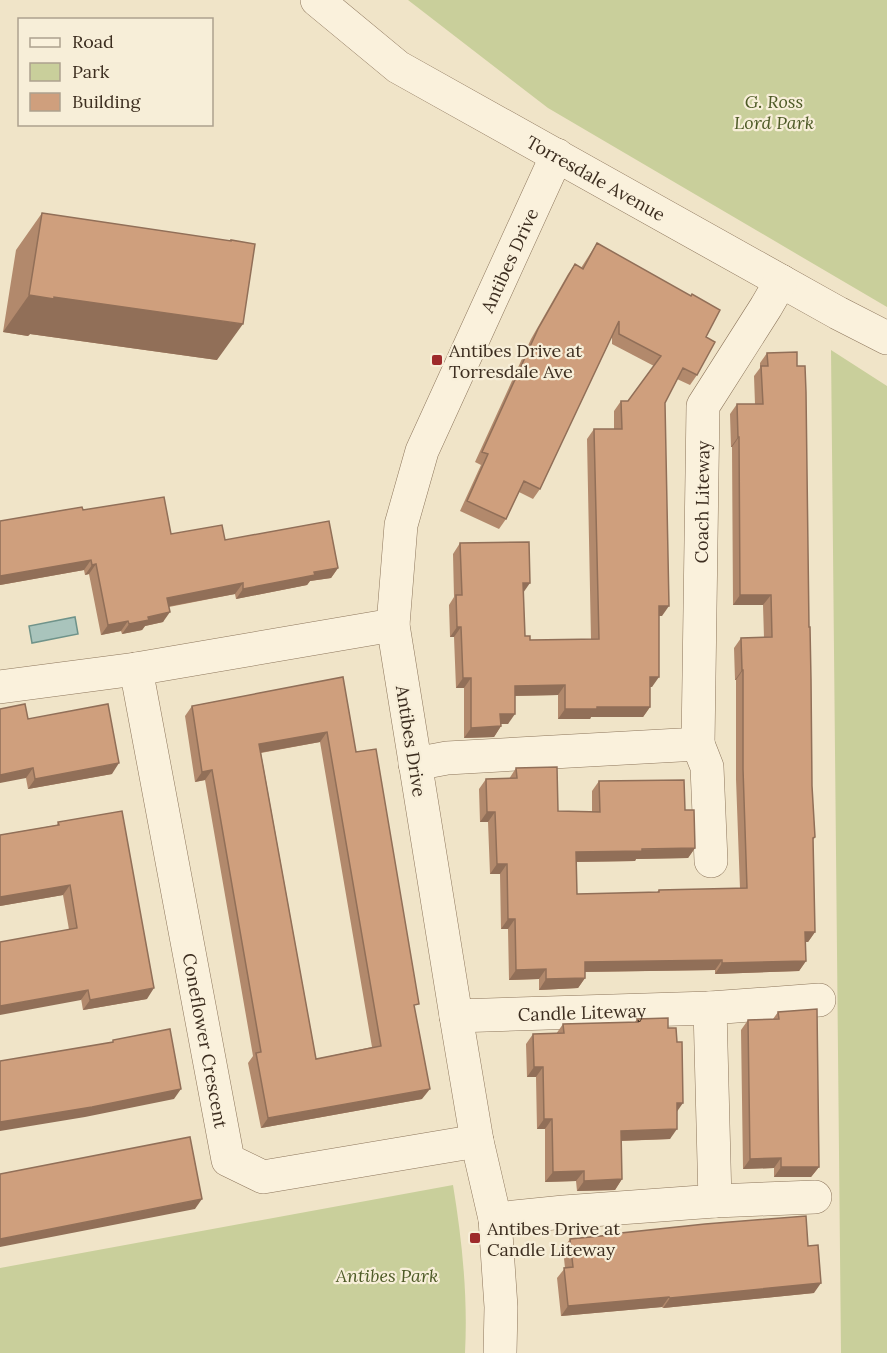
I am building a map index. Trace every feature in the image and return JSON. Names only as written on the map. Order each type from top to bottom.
[{"type":"street","name":"Torresdale Avenue","points":[[316,0],[399,67],[838,313],[887,338]]},
{"type":"street","name":"Antibes Drive","points":[[500,1353],[501,1307],[495,1219],[477,1141],[393,625],[401,525],[422,452],[557,155]]},
{"type":"street","name":"Coach Liteway","points":[[711,861],[707,767],[698,744],[703,406],[781,281]]},
{"type":"street","points":[[0,687],[136,669],[393,625]]},
{"type":"street","name":"Coneflower Crescent","points":[[136,669],[228,1160],[263,1178],[477,1141]]},
{"type":"street","points":[[415,764],[447,759],[698,744]]},
{"type":"street","name":"Candle Liteway","points":[[456,1017],[710,1008],[819,1000]]},
{"type":"street","points":[[710,1008],[715,1201]]},
{"type":"street","points":[[495,1219],[715,1201],[815,1197]]},
{"type":"green space","name":"G. Ross Lord Park","points":[[408,0],[887,0],[887,307],[548,108]]},
{"type":"green space","points":[[831,350],[887,386],[887,1353],[841,1353]]},
{"type":"green space","name":"Antibes Park","points":[[453,1185],[464,1268],[465,1353],[0,1353],[0,1268]]},
{"type":"water","points":[[75,617],[78,634],[32,643],[29,626]]},
{"type":"building","points":[[42,213],[255,244],[243,324],[29,295]]},
{"type":"building","points":[[597,243],[720,310],[706,337],[715,342],[697,375],[683,368],[665,403],[669,606],[659,606],[659,677],[650,677],[650,707],[565,709],[565,685],[515,686],[515,714],[500,714],[501,726],[471,728],[471,678],[463,678],[461,627],[457,627],[456,595],[462,595],[460,543],[529,542],[530,583],[523,583],[525,636],[530,636],[530,640],[599,639],[594,429],[622,429],[621,401],[628,401],[661,356],[619,334],[619,321],[540,489],[524,481],[506,519],[467,501],[488,454],[482,452],[538,329],[575,264],[583,269]]},
{"type":"building","points":[[797,352],[797,366],[805,366],[806,392],[812,786],[815,837],[813,838],[815,932],[805,932],[806,961],[585,962],[585,978],[546,979],[546,969],[516,970],[515,919],[508,919],[507,864],[497,864],[495,812],[487,812],[486,779],[517,778],[516,768],[557,767],[558,811],[600,812],[599,781],[684,780],[685,810],[694,810],[695,848],[576,852],[577,894],[747,888],[741,638],[772,637],[771,595],[740,595],[737,404],[763,404],[761,366],[768,366],[767,353]]},
{"type":"building","points":[[164,497],[171,534],[222,525],[225,540],[329,521],[338,568],[314,572],[315,575],[243,589],[243,583],[167,598],[170,612],[148,617],[149,620],[108,625],[96,564],[92,565],[91,560],[0,576],[0,521],[82,507],[83,510]]},
{"type":"building","points":[[343,677],[356,752],[376,749],[419,1004],[414,1005],[430,1089],[268,1118],[256,1053],[261,1052],[212,770],[202,772],[192,706]],"holes":[[[327,732],[381,1046],[316,1059],[259,744]]]},
{"type":"building","points":[[25,704],[28,719],[108,704],[119,763],[35,779],[33,768],[0,775],[0,709]]},
{"type":"building","points":[[122,811],[154,988],[90,1000],[88,990],[0,1006],[0,942],[77,928],[70,885],[0,897],[0,835]]},
{"type":"building","points":[[817,1009],[819,1167],[781,1167],[781,1158],[750,1159],[748,1020],[779,1019],[778,1012]]},
{"type":"building","points":[[668,1018],[668,1028],[676,1028],[677,1042],[682,1042],[683,1103],[677,1103],[677,1129],[621,1131],[622,1179],[584,1181],[584,1171],[553,1172],[552,1119],[544,1119],[543,1067],[534,1067],[533,1034],[564,1033],[563,1024],[638,1022],[637,1019]]},
{"type":"building","points":[[170,1029],[181,1089],[0,1122],[0,1061],[113,1042],[113,1040]]},
{"type":"building","points":[[190,1137],[202,1199],[0,1239],[0,1174]]},
{"type":"building","points":[[806,1216],[808,1246],[818,1245],[821,1283],[568,1306],[564,1268],[573,1267],[570,1239],[705,1224]]},
{"type":"place","name":"Antibes Drive at Torresdale Ave","points":[[437,360]]},
{"type":"place","name":"Antibes Drive at Candle Liteway","points":[[475,1238]]}]
